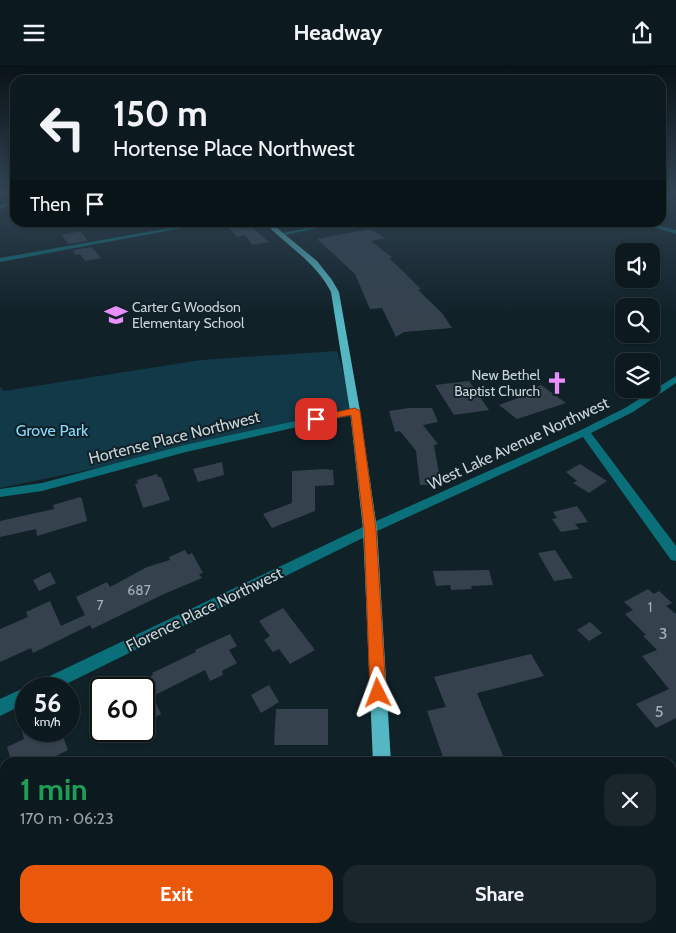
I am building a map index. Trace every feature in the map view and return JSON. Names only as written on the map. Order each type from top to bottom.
[{"type":"main road","points":[[282,235],[318,266],[329,278],[335,292],[355,411],[370,529],[382,757]]},
{"type":"street","points":[[0,260],[142,235]]},
{"type":"street","name":"West Lake Avenue Northwest","points":[[370,529],[585,432],[629,410],[676,379]]},
{"type":"street","name":"Hortense Place Northwest","points":[[0,493],[42,487],[185,449],[355,411]]},
{"type":"street","points":[[585,432],[676,556]]},
{"type":"street","name":"Florence Place Northwest","points":[[64,677],[370,529]]},
{"type":"street","points":[[0,708],[15,700]]},
{"type":"green space","name":"Grove Park","points":[[337,351],[356,415],[0,488],[0,387],[4,391],[201,360]]},
{"type":"building","points":[[62,235],[83,235],[88,241],[68,244]]},
{"type":"building","points":[[235,235],[260,235],[269,242],[252,245],[245,235],[237,237]]},
{"type":"building","points":[[341,235],[379,235],[385,238],[371,241],[393,258],[389,258],[421,289],[418,290],[442,313],[452,328],[404,332],[396,337],[382,308],[370,309],[355,274],[317,239]]},
{"type":"building","points":[[92,247],[101,258],[85,261],[80,254],[75,255],[73,250]]},
{"type":"building","points":[[469,381],[489,410],[454,415],[435,385]]},
{"type":"building","points":[[541,385],[566,403],[517,419],[499,405],[526,395],[522,392]]},
{"type":"building","points":[[409,408],[432,408],[438,422],[423,425],[438,444],[434,445],[441,485],[420,485],[416,451],[400,431],[395,432],[389,411]]},
{"type":"building","points":[[222,462],[224,475],[198,482],[193,469]]},
{"type":"building","points":[[580,464],[607,481],[589,493],[573,483],[577,481],[566,472]]},
{"type":"building","points":[[333,470],[334,485],[315,486],[315,511],[272,528],[263,514],[292,503],[292,471]]},
{"type":"building","points":[[157,474],[158,477],[161,477],[170,500],[143,508],[135,484],[138,483],[137,480]]},
{"type":"building","points":[[80,497],[87,521],[37,536],[36,529],[0,537],[0,521],[54,509],[53,505]]},
{"type":"building","points":[[577,506],[588,522],[575,524],[579,529],[561,532],[552,519],[557,518],[553,512]]},
{"type":"building","points":[[185,550],[188,555],[192,553],[203,573],[199,574],[202,578],[92,629],[90,625],[33,653],[31,648],[0,662],[0,629],[28,617],[26,612],[50,601],[61,626],[85,615],[76,597],[107,582],[110,587],[147,567],[170,560],[169,557]]},
{"type":"building","points":[[555,550],[573,578],[554,581],[538,553]]},
{"type":"building","points":[[489,570],[493,585],[471,586],[472,589],[451,590],[450,585],[436,586],[433,571]]},
{"type":"building","points":[[50,572],[56,583],[39,591],[33,580]]},
{"type":"building","points":[[648,589],[654,594],[659,591],[672,603],[666,606],[676,614],[676,718],[656,728],[636,704],[669,689],[642,656],[657,650],[643,636],[646,635],[625,614],[633,610],[624,602]]},
{"type":"building","points":[[283,608],[315,650],[290,664],[279,649],[273,652],[264,640],[270,636],[259,621]]},
{"type":"building","points":[[590,622],[602,633],[589,641],[577,630]]},
{"type":"building","points":[[230,634],[237,646],[229,650],[237,663],[222,671],[223,675],[210,681],[205,670],[155,695],[155,677],[149,677],[153,675],[152,673],[196,652],[195,650]]},
{"type":"building","points":[[531,654],[544,676],[477,693],[504,757],[443,757],[427,711],[446,707],[434,677]]},
{"type":"building","points":[[269,685],[279,702],[261,713],[251,695]]},
{"type":"building","points":[[155,700],[161,714],[155,717]]},
{"type":"building","points":[[276,709],[328,709],[328,745],[274,745]]},
{"type":"building","points":[[18,742],[65,742],[68,750],[56,757],[10,757],[7,747]]},
{"type":"place","name":"Carter G Woodson Elementary School","points":[[116,315]]},
{"type":"place","name":"New Bethel Baptist Church","points":[[557,383]]},
{"type":"route","points":[[316,419],[355,411],[370,529],[378,693]]}]
